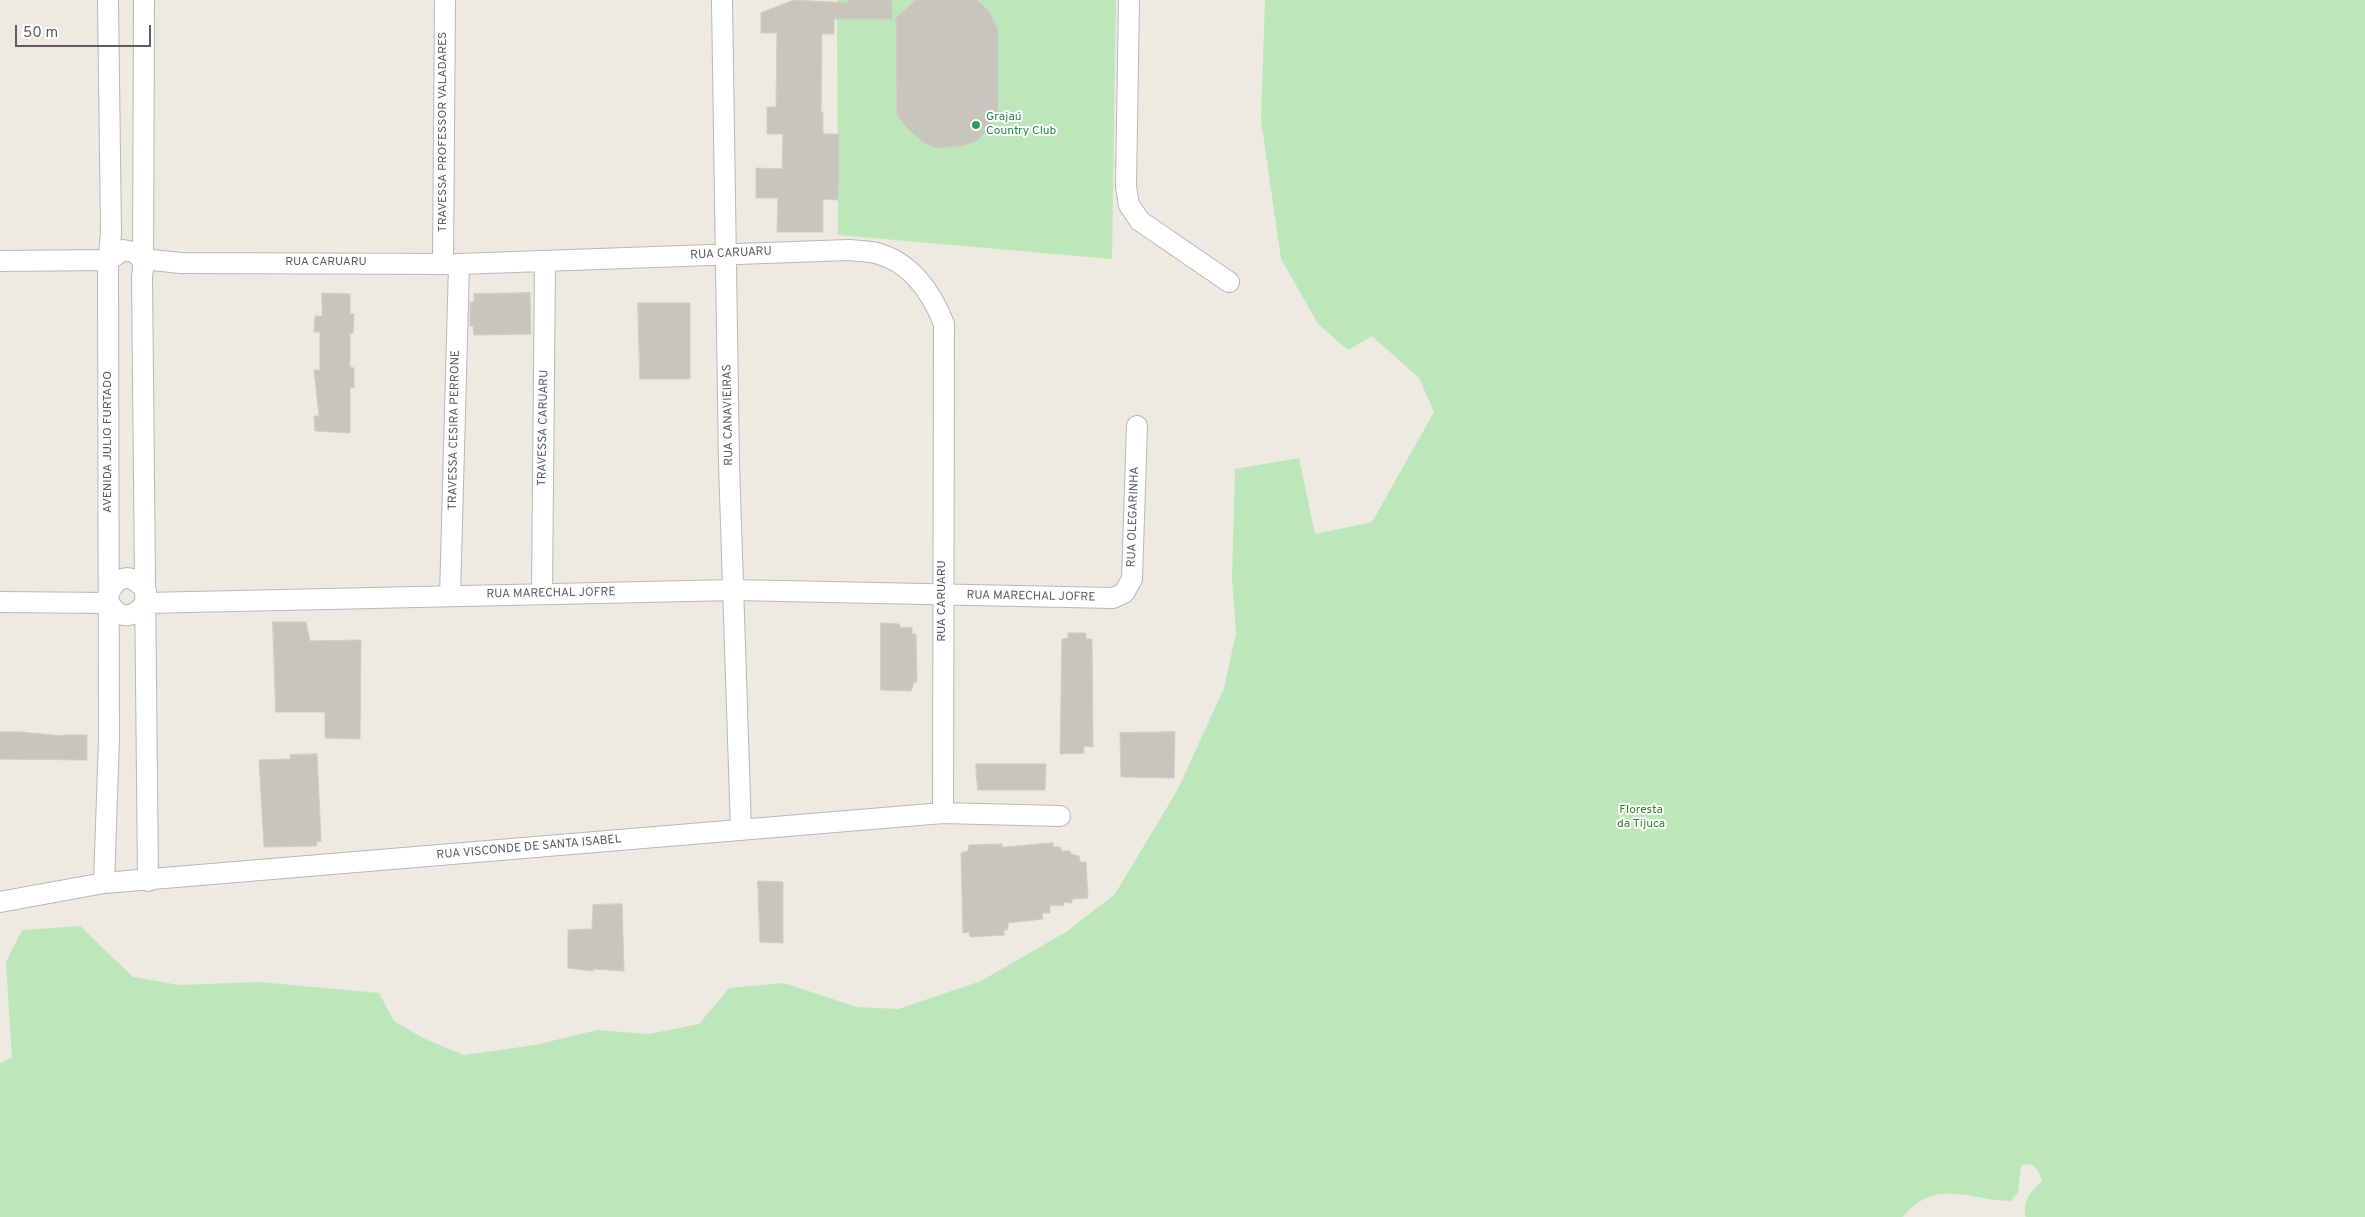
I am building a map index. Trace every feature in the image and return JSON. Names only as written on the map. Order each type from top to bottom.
[{"type":"street","name":"AVENIDA JULIO FURTADO","points":[[104,883],[109,739],[109,267],[111,233],[108,0]]},
{"type":"street","points":[[144,0],[142,268],[148,881]]},
{"type":"street","name":"TRAVESSA PROFESSOR VALADARES","points":[[445,0],[451,264]]},
{"type":"street","name":"RUA CANAVIEIRAS","points":[[722,0],[729,462],[740,830]]},
{"type":"street","points":[[1129,0],[1126,187],[1129,205],[1140,221],[1229,282]]},
{"type":"street","name":"RUA CARUARU","points":[[109,267],[123,250],[134,252],[142,268]]},
{"type":"street","name":"RUA CARUARU","points":[[142,268],[181,263],[451,264],[545,262],[849,250],[877,253],[894,261],[916,276],[928,290],[944,324],[943,813]]},
{"type":"street","name":"RUA CARUARU","points":[[0,261],[109,267],[123,285],[132,284],[142,268]]},
{"type":"street","name":"TRAVESSA CARUARU","points":[[542,593],[545,262]]},
{"type":"street","name":"TRAVESSA CESIRA PERRONE","points":[[450,596],[451,264]]},
{"type":"street","name":"RUA OLEGARINHA","points":[[1113,598],[1124,593],[1132,579],[1137,426]]},
{"type":"street","points":[[121,578],[131,578],[139,582],[146,597],[139,612],[131,616],[121,615],[114,610],[109,598],[114,583],[121,578]]},
{"type":"street","name":"RUA MARECHAL JOFRE","points":[[146,597],[450,596],[734,590],[942,596],[1113,598]]},
{"type":"street","points":[[0,602],[109,598]]},
{"type":"street","name":"RUA VISCONDE DE SANTA ISABEL","points":[[0,902],[104,883],[148,881],[943,813],[1060,816]]},
{"type":"green space","name":"Grajaú Country Club","points":[[837,0],[1116,0],[1112,259],[838,235]]},
{"type":"green space","name":"Floresta da Tijuca","points":[[1265,0],[2365,0],[2365,1217],[2026,1217],[2026,1201],[2042,1181],[2035,1167],[2026,1164],[2021,1165],[2018,1192],[2011,1201],[1941,1194],[1915,1205],[1903,1217],[0,1217],[0,1063],[12,1058],[6,962],[22,930],[80,926],[133,977],[179,985],[259,982],[379,993],[394,1021],[423,1038],[464,1055],[535,1045],[597,1030],[649,1034],[699,1024],[729,988],[784,983],[857,1007],[898,1009],[981,981],[1066,932],[1115,894],[1178,789],[1224,688],[1236,633],[1232,579],[1235,469],[1299,458],[1315,534],[1372,522],[1434,412],[1419,378],[1372,336],[1348,350],[1318,324],[1281,259],[1261,120]]},
{"type":"building","points":[[794,0],[848,3],[848,0],[892,0],[892,19],[834,19],[834,34],[822,34],[821,112],[823,112],[823,134],[839,134],[838,200],[823,199],[823,232],[777,232],[778,198],[756,198],[756,168],[782,169],[783,134],[767,134],[767,107],[776,107],[777,33],[761,33],[761,13]]},
{"type":"building","points":[[916,0],[977,0],[988,10],[998,29],[998,111],[986,132],[976,141],[962,146],[936,148],[924,143],[905,126],[897,114],[896,18]]},
{"type":"building","points":[[322,293],[350,294],[350,314],[354,314],[353,333],[350,334],[350,367],[354,368],[354,388],[350,387],[350,433],[315,431],[314,416],[319,416],[314,370],[320,370],[320,332],[314,332],[315,316],[322,316]]},
{"type":"building","points":[[530,293],[531,334],[474,335],[473,326],[470,326],[470,302],[474,302],[474,294]]},
{"type":"building","points":[[638,303],[690,303],[690,379],[640,379]]},
{"type":"building","points":[[273,622],[306,622],[310,641],[361,640],[360,739],[325,738],[325,712],[276,712]]},
{"type":"building","points":[[881,623],[899,624],[901,628],[912,627],[912,634],[916,634],[917,682],[914,682],[911,691],[881,690]]},
{"type":"building","points":[[1068,633],[1086,633],[1086,639],[1092,639],[1093,747],[1084,746],[1084,753],[1060,754],[1062,639],[1068,638]]},
{"type":"building","points":[[0,732],[63,736],[87,735],[87,760],[0,759]]},
{"type":"building","points":[[1175,732],[1174,778],[1121,777],[1120,733]]},
{"type":"building","points":[[317,754],[321,841],[317,842],[316,846],[264,847],[259,760],[291,759],[290,755]]},
{"type":"building","points":[[976,764],[1046,764],[1045,790],[978,790]]},
{"type":"building","points":[[1053,843],[1053,847],[1060,847],[1062,851],[1070,851],[1071,854],[1079,856],[1080,862],[1086,862],[1088,898],[1072,899],[1072,903],[1063,902],[1064,906],[1050,905],[1050,913],[1042,913],[1043,919],[1008,923],[1008,929],[1003,931],[1005,935],[970,937],[969,932],[963,933],[961,853],[968,851],[969,845],[1002,844],[1002,847]]},
{"type":"building","points":[[758,881],[783,882],[783,943],[760,942]]},
{"type":"building","points":[[622,904],[624,971],[593,969],[593,971],[568,968],[568,930],[592,929],[593,905]]},
{"type":"place","name":"Grajaú Country Club","points":[[976,125]]}]
